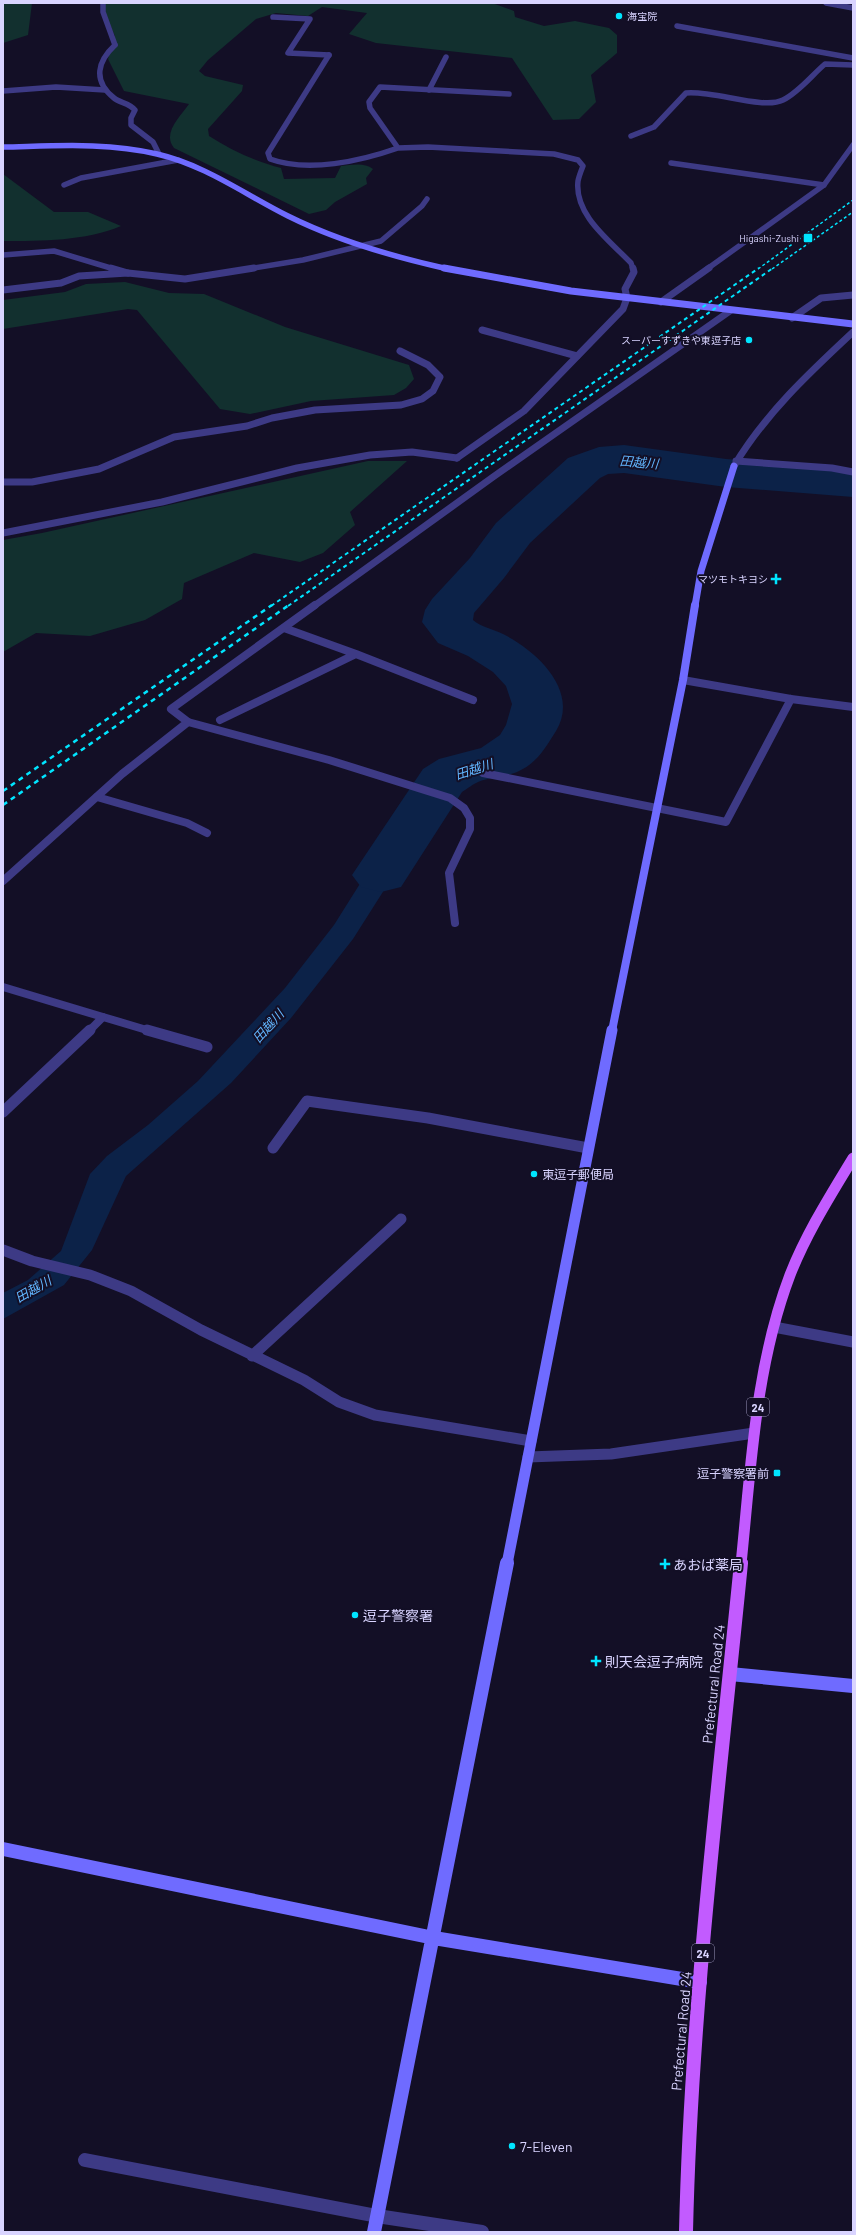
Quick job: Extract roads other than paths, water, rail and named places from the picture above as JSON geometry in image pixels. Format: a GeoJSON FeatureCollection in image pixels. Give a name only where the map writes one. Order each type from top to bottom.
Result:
{"type":"FeatureCollection","features":[{"type":"Feature","properties":{"kind":"main road","name":"Prefectural Road 24"},"geometry":{"type":"LineString","coordinates":[[686,2232],[688,2148],[700,1982],[754,1433],[764,1371],[774,1327],[790,1276],[823,1208],[853,1158]]}},
{"type":"Feature","properties":{"kind":"street"},"geometry":{"type":"LineString","coordinates":[[104,3],[103,12],[115,45],[102,59],[99,68],[105,90]]}},
{"type":"Feature","properties":{"kind":"street"},"geometry":{"type":"LineString","coordinates":[[826,3],[853,8]]}},
{"type":"Feature","properties":{"kind":"street"},"geometry":{"type":"LineString","coordinates":[[3,533],[162,502],[297,468],[370,455],[412,452],[457,458],[524,411],[623,309],[627,298],[625,289],[634,272],[631,263],[585,214],[579,194],[578,181],[583,166],[578,160],[554,154],[428,147],[398,148],[355,162],[336,164],[292,164],[270,159],[268,153],[329,55],[288,52],[310,19],[273,17]]}},
{"type":"Feature","properties":{"kind":"street"},"geometry":{"type":"LineString","coordinates":[[677,26],[853,58]]}},
{"type":"Feature","properties":{"kind":"street"},"geometry":{"type":"LineString","coordinates":[[429,90],[446,57]]}},
{"type":"Feature","properties":{"kind":"street"},"geometry":{"type":"LineString","coordinates":[[631,136],[654,127],[686,93],[699,91],[764,101],[782,100],[825,64],[853,65]]}},
{"type":"Feature","properties":{"kind":"street"},"geometry":{"type":"LineString","coordinates":[[3,91],[56,87],[105,90],[115,98],[132,106],[135,110],[131,118],[131,125],[153,142],[159,154]]}},
{"type":"Feature","properties":{"kind":"street"},"geometry":{"type":"LineString","coordinates":[[398,148],[370,108],[369,102],[380,87],[509,94]]}},
{"type":"Feature","properties":{"kind":"street"},"geometry":{"type":"LineString","coordinates":[[3,146],[99,147],[159,154],[202,169],[289,216],[322,231],[434,266],[491,278],[627,298],[853,324]]}},
{"type":"Feature","properties":{"kind":"street"},"geometry":{"type":"LineString","coordinates":[[661,302],[824,185],[853,146]]}},
{"type":"Feature","properties":{"kind":"street"},"geometry":{"type":"LineString","coordinates":[[64,185],[81,178],[178,160]]}},
{"type":"Feature","properties":{"kind":"street"},"geometry":{"type":"LineString","coordinates":[[671,164],[824,185]]}},
{"type":"Feature","properties":{"kind":"street"},"geometry":{"type":"LineString","coordinates":[[3,290],[61,283],[79,276],[128,273],[185,279],[303,260],[381,241],[422,206],[426,198]]}},
{"type":"Feature","properties":{"kind":"street"},"geometry":{"type":"LineString","coordinates":[[3,255],[54,251],[128,273]]}},
{"type":"Feature","properties":{"kind":"street"},"geometry":{"type":"LineString","coordinates":[[792,318],[821,298],[853,295]]}},
{"type":"Feature","properties":{"kind":"street"},"geometry":{"type":"LineString","coordinates":[[455,923],[449,873],[470,829],[470,818],[464,808],[446,797],[329,760],[188,722],[171,709],[493,477],[730,311]]}},
{"type":"Feature","properties":{"kind":"street"},"geometry":{"type":"LineString","coordinates":[[482,330],[577,356]]}},
{"type":"Feature","properties":{"kind":"street"},"geometry":{"type":"LineString","coordinates":[[374,2232],[434,1938],[588,1148],[683,680],[701,571],[728,480],[735,463],[748,443],[798,384],[853,332]]}},
{"type":"Feature","properties":{"kind":"street"},"geometry":{"type":"LineString","coordinates":[[3,482],[32,482],[99,469],[174,436],[247,426],[272,418],[315,410],[401,405],[422,399],[433,391],[440,377],[428,365],[400,351]]}},
{"type":"Feature","properties":{"kind":"street"},"geometry":{"type":"LineString","coordinates":[[735,463],[832,468],[853,472]]}},
{"type":"Feature","properties":{"kind":"street"},"geometry":{"type":"LineString","coordinates":[[284,628],[356,654],[473,700]]}},
{"type":"Feature","properties":{"kind":"street"},"geometry":{"type":"LineString","coordinates":[[220,720],[356,654]]}},
{"type":"Feature","properties":{"kind":"street"},"geometry":{"type":"LineString","coordinates":[[683,680],[791,699],[853,707]]}},
{"type":"Feature","properties":{"kind":"street"},"geometry":{"type":"LineString","coordinates":[[484,773],[726,822],[791,699]]}},
{"type":"Feature","properties":{"kind":"street"},"geometry":{"type":"LineString","coordinates":[[3,881],[122,774],[188,722]]}},
{"type":"Feature","properties":{"kind":"street"},"geometry":{"type":"LineString","coordinates":[[97,797],[187,822],[207,833]]}},
{"type":"Feature","properties":{"kind":"street"},"geometry":{"type":"LineString","coordinates":[[3,987],[207,1047]]}},
{"type":"Feature","properties":{"kind":"street"},"geometry":{"type":"LineString","coordinates":[[3,1112],[103,1017]]}},
{"type":"Feature","properties":{"kind":"street"},"geometry":{"type":"LineString","coordinates":[[273,1148],[307,1101],[428,1118],[588,1148]]}},
{"type":"Feature","properties":{"kind":"street"},"geometry":{"type":"LineString","coordinates":[[252,1356],[402,1219]]}},
{"type":"Feature","properties":{"kind":"street"},"geometry":{"type":"LineString","coordinates":[[3,1250],[32,1262],[90,1275],[150,1300],[252,1356],[304,1380],[339,1402],[375,1415],[531,1441]]}},
{"type":"Feature","properties":{"kind":"street"},"geometry":{"type":"LineString","coordinates":[[774,1327],[853,1342]]}},
{"type":"Feature","properties":{"kind":"street"},"geometry":{"type":"LineString","coordinates":[[528,1457],[611,1454],[754,1433]]}},
{"type":"Feature","properties":{"kind":"street"},"geometry":{"type":"LineString","coordinates":[[730,1674],[853,1686]]}},
{"type":"Feature","properties":{"kind":"street"},"geometry":{"type":"LineString","coordinates":[[3,1849],[434,1938],[700,1982]]}},
{"type":"Feature","properties":{"kind":"street"},"geometry":{"type":"LineString","coordinates":[[85,2160],[377,2216],[482,2232]]}},
{"type":"Feature","properties":{"kind":"water"},"geometry":{"type":"Polygon","coordinates":[[[417,793],[440,802],[353,939],[291,1018],[231,1083],[126,1176],[92,1250],[64,1285],[3,1319],[3,1293],[28,1280],[61,1251],[90,1174],[107,1156],[148,1125],[198,1081],[285,988],[334,925],[417,793]]]}},
{"type":"Feature","properties":{"kind":"waterway","name":"田越川"},"geometry":{"type":"LineString","coordinates":[[381,875],[442,781],[458,771],[500,760],[520,746],[533,725],[538,704],[531,682],[511,661],[486,645],[456,632],[447,622],[450,610],[487,568],[513,533],[584,468],[599,461],[624,459],[726,473],[821,479],[853,483]]}},
{"type":"Feature","properties":{"kind":"railway"},"geometry":{"type":"LineString","coordinates":[[758,269],[853,200]]}},
{"type":"Feature","properties":{"kind":"railway"},"geometry":{"type":"LineString","coordinates":[[772,269],[853,212]]}},
{"type":"Feature","properties":{"kind":"railway"},"geometry":{"type":"LineString","coordinates":[[271,606],[759,268]]}},
{"type":"Feature","properties":{"kind":"railway"},"geometry":{"type":"LineString","coordinates":[[288,606],[773,268]]}},
{"type":"Feature","properties":{"kind":"railway"},"geometry":{"type":"LineString","coordinates":[[3,791],[272,605]]}},
{"type":"Feature","properties":{"kind":"railway"},"geometry":{"type":"LineString","coordinates":[[3,805],[289,605]]}},
{"type":"Feature","properties":{"kind":"place","name":"海宝院"},"geometry":{"type":"Point","coordinates":[619,16]}},
{"type":"Feature","properties":{"kind":"place","name":"Higashi-Zushi"},"geometry":{"type":"Point","coordinates":[808,238]}},
{"type":"Feature","properties":{"kind":"place","name":"スーパーすずきや東逗子店"},"geometry":{"type":"Point","coordinates":[749,340]}},
{"type":"Feature","properties":{"kind":"place","name":"マツモトキヨシ"},"geometry":{"type":"Point","coordinates":[776,579]}},
{"type":"Feature","properties":{"kind":"place","name":"東逗子郵便局"},"geometry":{"type":"Point","coordinates":[534,1174]}},
{"type":"Feature","properties":{"kind":"place","name":"逗子警察署前"},"geometry":{"type":"Point","coordinates":[777,1473]}},
{"type":"Feature","properties":{"kind":"place","name":"あおば薬局"},"geometry":{"type":"Point","coordinates":[665,1564]}},
{"type":"Feature","properties":{"kind":"place","name":"逗子警察署"},"geometry":{"type":"Point","coordinates":[355,1615]}},
{"type":"Feature","properties":{"kind":"place","name":"則天会逗子病院"},"geometry":{"type":"Point","coordinates":[596,1661]}},
{"type":"Feature","properties":{"kind":"place","name":"7-Eleven"},"geometry":{"type":"Point","coordinates":[512,2146]}}]}
